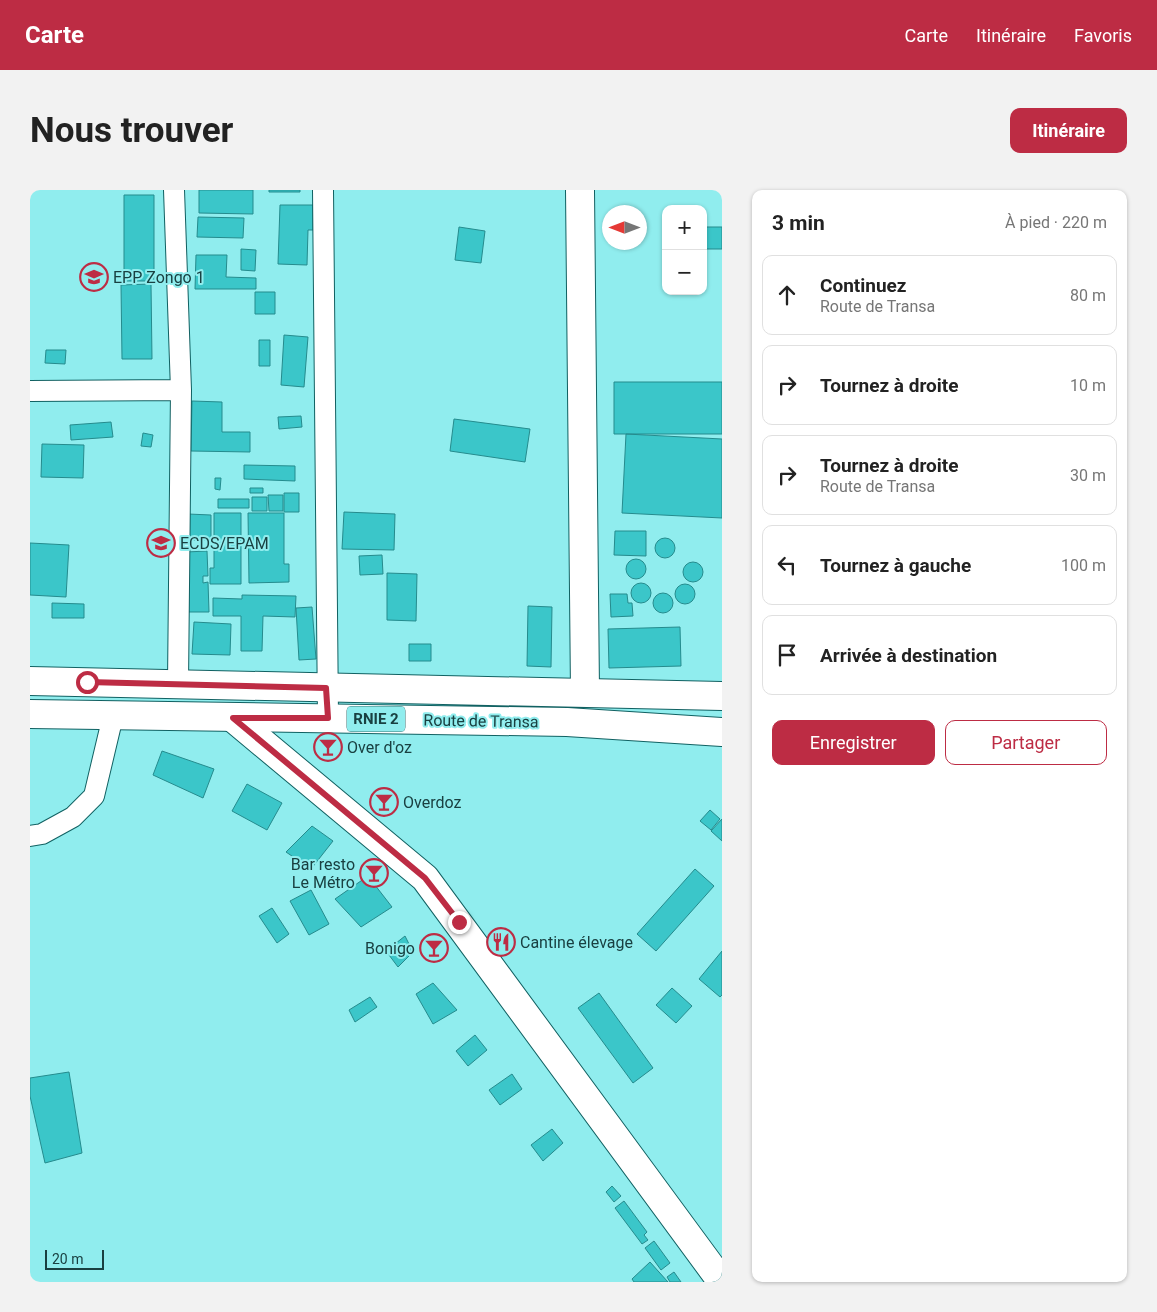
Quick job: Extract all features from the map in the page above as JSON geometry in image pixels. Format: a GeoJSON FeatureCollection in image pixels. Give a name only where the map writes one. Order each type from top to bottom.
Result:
{"type":"FeatureCollection","features":[{"type":"Feature","properties":{"kind":"main road"},"geometry":{"type":"LineString","coordinates":[[580,190],[585,692]]}},
{"type":"Feature","properties":{"kind":"main road","name":"Route de Transa"},"geometry":{"type":"LineString","coordinates":[[30,681],[722,696]]}},
{"type":"Feature","properties":{"kind":"main road","name":"Route de Transa"},"geometry":{"type":"LineString","coordinates":[[30,714],[567,722],[722,732]]}},
{"type":"Feature","properties":{"kind":"main road"},"geometry":{"type":"LineString","coordinates":[[233,718],[425,878],[722,1282]]}},
{"type":"Feature","properties":{"kind":"street"},"geometry":{"type":"LineString","coordinates":[[174,190],[181,390],[178,683]]}},
{"type":"Feature","properties":{"kind":"street"},"geometry":{"type":"LineString","coordinates":[[323,190],[326,688],[328,718]]}},
{"type":"Feature","properties":{"kind":"street"},"geometry":{"type":"LineString","coordinates":[[30,391],[181,390]]}},
{"type":"Feature","properties":{"kind":"street"},"geometry":{"type":"LineString","coordinates":[[30,836],[42,834],[73,817],[94,796],[113,716]]}},
{"type":"Feature","properties":{"kind":"building"},"geometry":{"type":"Polygon","coordinates":[[[199,190],[253,190],[253,214],[199,213],[199,190]]]}},
{"type":"Feature","properties":{"kind":"building"},"geometry":{"type":"Polygon","coordinates":[[[269,190],[300,190],[300,192],[269,192],[269,190]]]}},
{"type":"Feature","properties":{"kind":"building"},"geometry":{"type":"Polygon","coordinates":[[[124,195],[154,195],[154,281],[124,281],[124,195]]]}},
{"type":"Feature","properties":{"kind":"building"},"geometry":{"type":"Polygon","coordinates":[[[280,205],[313,205],[313,230],[308,230],[307,265],[278,264],[280,205]]]}},
{"type":"Feature","properties":{"kind":"building"},"geometry":{"type":"Polygon","coordinates":[[[198,217],[244,218],[243,238],[197,237],[198,217]]]}},
{"type":"Feature","properties":{"kind":"building"},"geometry":{"type":"Polygon","coordinates":[[[459,227],[485,231],[481,263],[455,260],[459,227]]]}},
{"type":"Feature","properties":{"kind":"building"},"geometry":{"type":"Polygon","coordinates":[[[707,227],[722,227],[722,249],[707,249],[707,227]]]}},
{"type":"Feature","properties":{"kind":"building"},"geometry":{"type":"Polygon","coordinates":[[[241,249],[256,250],[255,271],[241,270],[241,249]]]}},
{"type":"Feature","properties":{"kind":"building"},"geometry":{"type":"Polygon","coordinates":[[[196,255],[227,255],[226,277],[256,278],[256,289],[195,289],[196,255]]]}},
{"type":"Feature","properties":{"kind":"building"},"geometry":{"type":"Polygon","coordinates":[[[151,284],[152,359],[122,359],[121,285],[151,284]]]}},
{"type":"Feature","properties":{"kind":"building"},"geometry":{"type":"Polygon","coordinates":[[[255,292],[275,292],[275,314],[255,314],[255,292]]]}},
{"type":"Feature","properties":{"kind":"building"},"geometry":{"type":"Polygon","coordinates":[[[284,335],[308,337],[304,387],[281,385],[284,335]]]}},
{"type":"Feature","properties":{"kind":"building"},"geometry":{"type":"Polygon","coordinates":[[[259,340],[270,340],[270,366],[259,366],[259,340]]]}},
{"type":"Feature","properties":{"kind":"building"},"geometry":{"type":"Polygon","coordinates":[[[46,350],[66,350],[65,364],[45,363],[46,350]]]}},
{"type":"Feature","properties":{"kind":"building"},"geometry":{"type":"Polygon","coordinates":[[[614,382],[722,382],[722,434],[614,434],[614,382]]]}},
{"type":"Feature","properties":{"kind":"building"},"geometry":{"type":"Polygon","coordinates":[[[192,401],[222,402],[222,432],[250,432],[250,452],[191,451],[192,401]]]}},
{"type":"Feature","properties":{"kind":"building"},"geometry":{"type":"Polygon","coordinates":[[[301,416],[302,427],[279,429],[278,417],[301,416]]]}},
{"type":"Feature","properties":{"kind":"building"},"geometry":{"type":"Polygon","coordinates":[[[454,419],[530,429],[525,462],[450,451],[454,419]]]}},
{"type":"Feature","properties":{"kind":"building"},"geometry":{"type":"Polygon","coordinates":[[[111,422],[113,437],[71,440],[70,425],[111,422]]]}},
{"type":"Feature","properties":{"kind":"building"},"geometry":{"type":"Polygon","coordinates":[[[143,433],[153,435],[151,447],[141,446],[143,433]]]}},
{"type":"Feature","properties":{"kind":"building"},"geometry":{"type":"Polygon","coordinates":[[[626,434],[722,439],[722,518],[622,513],[626,434]]]}},
{"type":"Feature","properties":{"kind":"building"},"geometry":{"type":"Polygon","coordinates":[[[42,444],[84,445],[83,478],[41,477],[42,444]]]}},
{"type":"Feature","properties":{"kind":"building"},"geometry":{"type":"Polygon","coordinates":[[[244,465],[295,466],[295,481],[244,479],[244,465]]]}},
{"type":"Feature","properties":{"kind":"building"},"geometry":{"type":"Polygon","coordinates":[[[215,478],[221,478],[220,490],[215,489],[215,478]]]}},
{"type":"Feature","properties":{"kind":"building"},"geometry":{"type":"Polygon","coordinates":[[[250,488],[263,488],[263,493],[250,493],[250,488]]]}},
{"type":"Feature","properties":{"kind":"building"},"geometry":{"type":"Polygon","coordinates":[[[284,493],[299,493],[299,512],[284,512],[284,493]]]}},
{"type":"Feature","properties":{"kind":"building"},"geometry":{"type":"Polygon","coordinates":[[[268,495],[283,495],[283,511],[269,511],[268,495]]]}},
{"type":"Feature","properties":{"kind":"building"},"geometry":{"type":"Polygon","coordinates":[[[252,497],[267,497],[267,511],[252,511],[252,497]]]}},
{"type":"Feature","properties":{"kind":"building"},"geometry":{"type":"Polygon","coordinates":[[[218,499],[249,499],[249,508],[218,508],[218,499]]]}},
{"type":"Feature","properties":{"kind":"building"},"geometry":{"type":"Polygon","coordinates":[[[344,512],[395,514],[394,550],[342,549],[344,512]]]}},
{"type":"Feature","properties":{"kind":"building"},"geometry":{"type":"Polygon","coordinates":[[[214,513],[241,513],[241,584],[210,584],[210,568],[214,568],[214,513]]]}},
{"type":"Feature","properties":{"kind":"building"},"geometry":{"type":"Polygon","coordinates":[[[248,513],[284,513],[284,564],[289,564],[289,582],[249,583],[248,513]]]}},
{"type":"Feature","properties":{"kind":"building"},"geometry":{"type":"Polygon","coordinates":[[[188,514],[211,515],[211,540],[187,540],[188,514]]]}},
{"type":"Feature","properties":{"kind":"building"},"geometry":{"type":"Polygon","coordinates":[[[615,531],[646,531],[646,556],[614,555],[615,531]]]}},
{"type":"Feature","properties":{"kind":"building"},"geometry":{"type":"Polygon","coordinates":[[[661,538],[669,538],[675,544],[675,552],[669,558],[661,558],[655,552],[655,544],[661,538]]]}},
{"type":"Feature","properties":{"kind":"building"},"geometry":{"type":"Polygon","coordinates":[[[30,543],[69,545],[66,597],[30,595],[30,543]]]}},
{"type":"Feature","properties":{"kind":"building"},"geometry":{"type":"Polygon","coordinates":[[[207,551],[208,576],[203,576],[203,583],[208,582],[209,612],[188,612],[186,552],[207,551]]]}},
{"type":"Feature","properties":{"kind":"building"},"geometry":{"type":"Polygon","coordinates":[[[382,555],[383,574],[360,575],[359,556],[382,555]]]}},
{"type":"Feature","properties":{"kind":"building"},"geometry":{"type":"Polygon","coordinates":[[[632,559],[640,559],[646,565],[646,573],[640,579],[632,579],[626,573],[626,565],[632,559]]]}},
{"type":"Feature","properties":{"kind":"building"},"geometry":{"type":"Polygon","coordinates":[[[689,562],[697,562],[703,568],[703,576],[697,582],[689,582],[683,576],[683,568],[689,562]]]}},
{"type":"Feature","properties":{"kind":"building"},"geometry":{"type":"Polygon","coordinates":[[[387,573],[417,574],[416,621],[387,620],[387,573]]]}},
{"type":"Feature","properties":{"kind":"building"},"geometry":{"type":"Polygon","coordinates":[[[637,583],[645,583],[651,589],[651,597],[645,603],[637,603],[631,597],[631,589],[637,583]]]}},
{"type":"Feature","properties":{"kind":"building"},"geometry":{"type":"Polygon","coordinates":[[[685,584],[692,587],[695,594],[692,601],[685,604],[678,601],[675,594],[678,587],[685,584]]]}},
{"type":"Feature","properties":{"kind":"building"},"geometry":{"type":"Polygon","coordinates":[[[659,593],[667,593],[673,599],[673,607],[667,613],[659,613],[653,607],[653,599],[659,593]]]}},
{"type":"Feature","properties":{"kind":"building"},"geometry":{"type":"Polygon","coordinates":[[[610,594],[627,594],[628,603],[632,603],[633,616],[611,617],[610,594]]]}},
{"type":"Feature","properties":{"kind":"building"},"geometry":{"type":"Polygon","coordinates":[[[242,595],[296,596],[295,617],[263,616],[262,651],[241,651],[241,616],[213,616],[213,598],[242,599],[242,595]]]}},
{"type":"Feature","properties":{"kind":"building"},"geometry":{"type":"Polygon","coordinates":[[[52,603],[84,604],[84,618],[52,618],[52,603]]]}},
{"type":"Feature","properties":{"kind":"building"},"geometry":{"type":"Polygon","coordinates":[[[528,606],[552,607],[551,667],[527,666],[528,606]]]}},
{"type":"Feature","properties":{"kind":"building"},"geometry":{"type":"Polygon","coordinates":[[[312,607],[316,659],[299,660],[296,608],[312,607]]]}},
{"type":"Feature","properties":{"kind":"building"},"geometry":{"type":"Polygon","coordinates":[[[194,622],[231,624],[230,655],[192,654],[194,622]]]}},
{"type":"Feature","properties":{"kind":"building"},"geometry":{"type":"Polygon","coordinates":[[[680,627],[681,666],[609,668],[608,629],[680,627]]]}},
{"type":"Feature","properties":{"kind":"building"},"geometry":{"type":"Polygon","coordinates":[[[409,644],[431,644],[431,661],[409,661],[409,644]]]}},
{"type":"Feature","properties":{"kind":"building"},"geometry":{"type":"Polygon","coordinates":[[[162,751],[214,769],[203,798],[153,775],[162,751]]]}},
{"type":"Feature","properties":{"kind":"building"},"geometry":{"type":"Polygon","coordinates":[[[247,784],[282,803],[267,830],[232,811],[247,784]]]}},
{"type":"Feature","properties":{"kind":"building"},"geometry":{"type":"Polygon","coordinates":[[[710,810],[720,819],[711,830],[700,821],[710,810]]]}},
{"type":"Feature","properties":{"kind":"building"},"geometry":{"type":"Polygon","coordinates":[[[722,819],[722,841],[711,831],[722,819]]]}},
{"type":"Feature","properties":{"kind":"building"},"geometry":{"type":"Polygon","coordinates":[[[312,826],[333,841],[311,869],[286,852],[312,826]]]}},
{"type":"Feature","properties":{"kind":"building"},"geometry":{"type":"Polygon","coordinates":[[[695,869],[714,886],[656,951],[637,934],[695,869]]]}},
{"type":"Feature","properties":{"kind":"building"},"geometry":{"type":"Polygon","coordinates":[[[368,876],[392,907],[361,927],[335,899],[368,876]]]}},
{"type":"Feature","properties":{"kind":"building"},"geometry":{"type":"Polygon","coordinates":[[[311,890],[329,924],[309,935],[290,901],[311,890]]]}},
{"type":"Feature","properties":{"kind":"building"},"geometry":{"type":"Polygon","coordinates":[[[272,908],[289,934],[277,943],[259,916],[272,908]]]}},
{"type":"Feature","properties":{"kind":"building"},"geometry":{"type":"Polygon","coordinates":[[[405,936],[413,952],[398,967],[386,951],[405,936]]]}},
{"type":"Feature","properties":{"kind":"building"},"geometry":{"type":"Polygon","coordinates":[[[722,951],[722,995],[720,997],[699,979],[722,951]]]}},
{"type":"Feature","properties":{"kind":"building"},"geometry":{"type":"Polygon","coordinates":[[[433,983],[457,1010],[433,1024],[416,994],[433,983]]]}},
{"type":"Feature","properties":{"kind":"building"},"geometry":{"type":"Polygon","coordinates":[[[672,988],[692,1006],[676,1023],[656,1005],[672,988]]]}},
{"type":"Feature","properties":{"kind":"building"},"geometry":{"type":"Polygon","coordinates":[[[599,993],[653,1068],[633,1083],[578,1008],[599,993]]]}},
{"type":"Feature","properties":{"kind":"building"},"geometry":{"type":"Polygon","coordinates":[[[370,997],[377,1007],[355,1022],[349,1010],[370,997]]]}},
{"type":"Feature","properties":{"kind":"building"},"geometry":{"type":"Polygon","coordinates":[[[475,1035],[487,1050],[468,1066],[456,1051],[475,1035]]]}},
{"type":"Feature","properties":{"kind":"building"},"geometry":{"type":"Polygon","coordinates":[[[69,1072],[82,1153],[45,1163],[30,1096],[30,1078],[69,1072]]]}},
{"type":"Feature","properties":{"kind":"building"},"geometry":{"type":"Polygon","coordinates":[[[512,1074],[522,1089],[500,1105],[489,1090],[512,1074]]]}},
{"type":"Feature","properties":{"kind":"building"},"geometry":{"type":"Polygon","coordinates":[[[552,1129],[563,1143],[543,1161],[531,1145],[552,1129]]]}},
{"type":"Feature","properties":{"kind":"building"},"geometry":{"type":"Polygon","coordinates":[[[612,1186],[621,1196],[614,1202],[606,1192],[612,1186]]]}},
{"type":"Feature","properties":{"kind":"building"},"geometry":{"type":"Polygon","coordinates":[[[624,1201],[647,1232],[644,1235],[648,1240],[642,1244],[615,1208],[624,1201]]]}},
{"type":"Feature","properties":{"kind":"building"},"geometry":{"type":"Polygon","coordinates":[[[654,1241],[670,1263],[661,1270],[645,1248],[654,1241]]]}},
{"type":"Feature","properties":{"kind":"building"},"geometry":{"type":"Polygon","coordinates":[[[650,1262],[668,1282],[634,1282],[632,1279],[650,1262]]]}},
{"type":"Feature","properties":{"kind":"building"},"geometry":{"type":"Polygon","coordinates":[[[674,1272],[681,1282],[670,1282],[667,1277],[674,1272]]]}},
{"type":"Feature","properties":{"kind":"place","name":"EPP Zongo 1"},"geometry":{"type":"Point","coordinates":[94,277]}},
{"type":"Feature","properties":{"kind":"place","name":"ECDS/EPAM"},"geometry":{"type":"Point","coordinates":[161,543]}},
{"type":"Feature","properties":{"kind":"place","name":"Over d'oz"},"geometry":{"type":"Point","coordinates":[328,747]}},
{"type":"Feature","properties":{"kind":"place","name":"Overdoz"},"geometry":{"type":"Point","coordinates":[384,802]}},
{"type":"Feature","properties":{"kind":"place","name":"Bar resto Le Métro"},"geometry":{"type":"Point","coordinates":[374,873]}},
{"type":"Feature","properties":{"kind":"place","name":"Cantine élevage"},"geometry":{"type":"Point","coordinates":[501,942]}},
{"type":"Feature","properties":{"kind":"place","name":"Bonigo"},"geometry":{"type":"Point","coordinates":[434,948]}},
{"type":"Feature","properties":{"kind":"route"},"geometry":{"type":"LineString","coordinates":[[87,682],[326,688],[328,718],[233,718],[317,786],[425,878],[459,922]]}}]}
